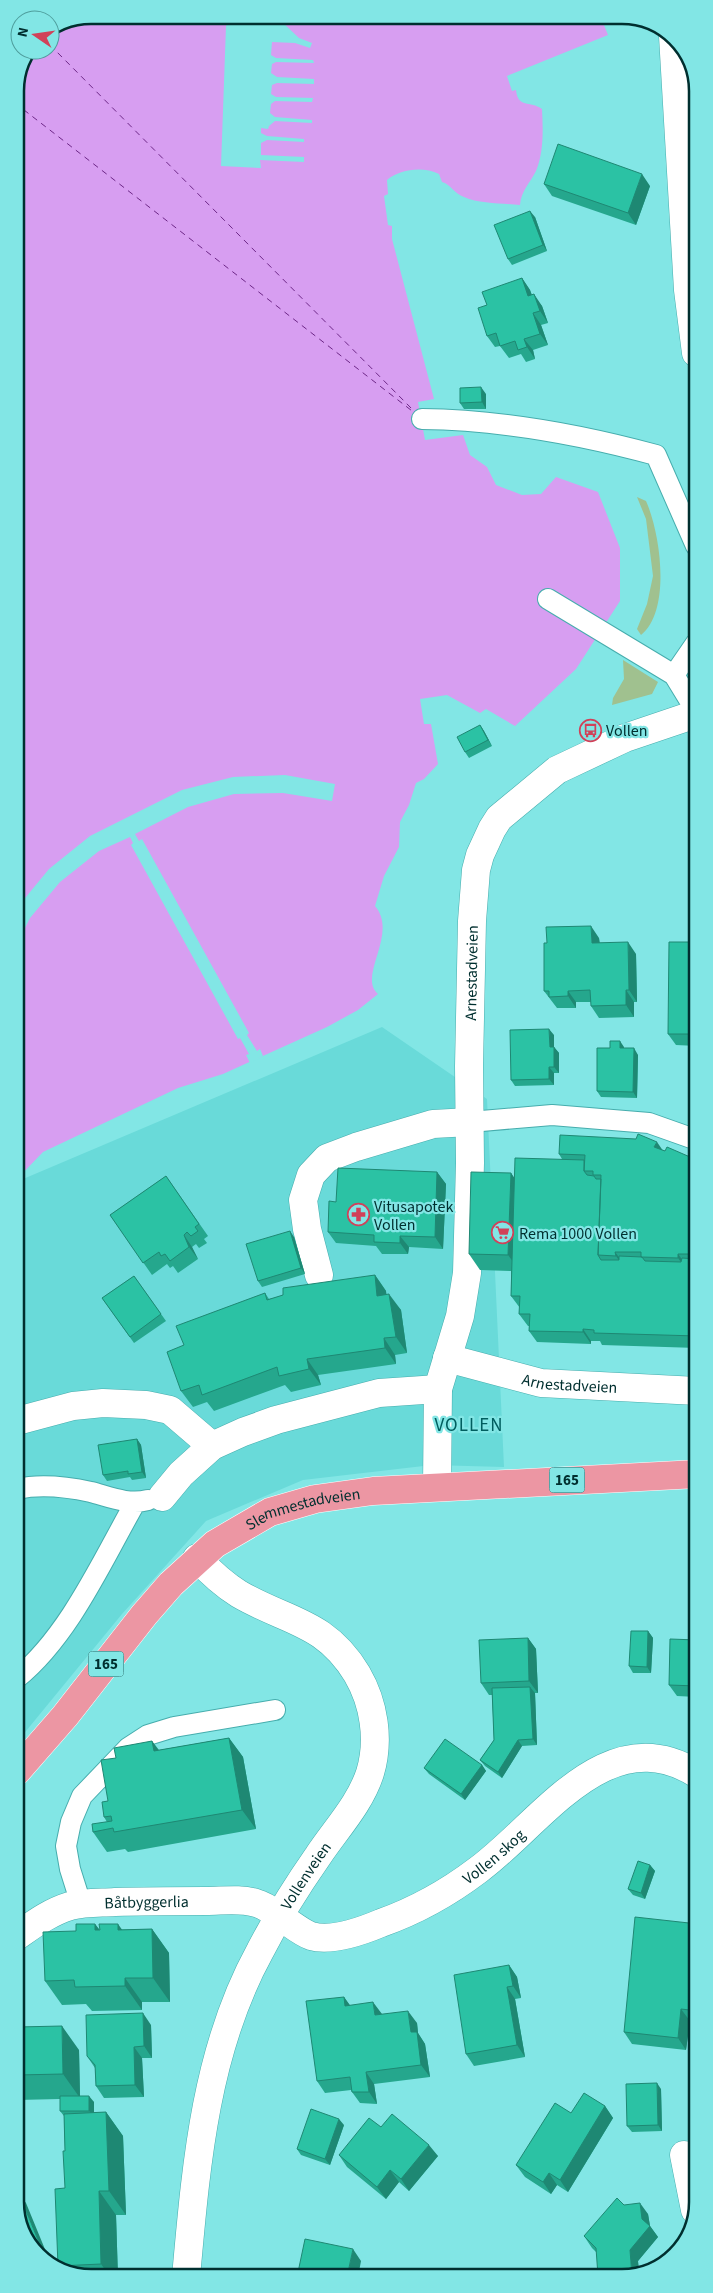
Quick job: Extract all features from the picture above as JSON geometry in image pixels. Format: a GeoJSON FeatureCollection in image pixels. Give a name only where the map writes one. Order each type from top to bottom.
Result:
{"type":"FeatureCollection","features":[{"type":"Feature","properties":{"kind":"main road","name":"Slemmestadveien"},"geometry":{"type":"LineString","coordinates":[[24,1764],[66,1716],[144,1615],[198,1558],[226,1536],[270,1512],[334,1496],[437,1487],[689,1474]]}},
{"type":"Feature","properties":{"kind":"street"},"geometry":{"type":"LineString","coordinates":[[675,50],[689,298]]}},
{"type":"Feature","properties":{"kind":"street","name":"Arnestadveien"},"geometry":{"type":"LineString","coordinates":[[437,1487],[438,1390],[460,1316],[467,1273],[470,1122],[469,1066],[473,904],[476,870],[492,829],[506,810],[557,770],[625,738],[689,715]]}},
{"type":"Feature","properties":{"kind":"street"},"geometry":{"type":"LineString","coordinates":[[319,1275],[307,1229],[303,1200],[311,1175],[327,1158],[356,1147],[433,1124],[470,1122]]}},
{"type":"Feature","properties":{"kind":"street","name":"Arnestadveien"},"geometry":{"type":"LineString","coordinates":[[447,1358],[542,1383],[689,1391]]}},
{"type":"Feature","properties":{"kind":"street"},"geometry":{"type":"LineString","coordinates":[[162,1497],[181,1474],[212,1446],[243,1432],[276,1420],[378,1393],[438,1390]]}},
{"type":"Feature","properties":{"kind":"street"},"geometry":{"type":"LineString","coordinates":[[24,1419],[73,1406],[102,1403],[146,1405],[170,1410],[212,1446]]}},
{"type":"Feature","properties":{"kind":"street","name":"Vollenveien"},"geometry":{"type":"LineString","coordinates":[[187,2269],[196,2172],[208,2097],[234,2009],[259,1952],[279,1917],[317,1856],[360,1796],[370,1773],[374,1721],[358,1675],[329,1639],[290,1617],[241,1594],[216,1578],[198,1558]]}},
{"type":"Feature","properties":{"kind":"street","name":"Vollen skog"},"geometry":{"type":"LineString","coordinates":[[279,1917],[304,1933],[322,1938],[381,1924],[426,1902],[477,1871],[509,1845],[561,1796],[596,1771],[631,1758],[647,1758],[673,1762],[689,1770]]}},
{"type":"Feature","properties":{"kind":"street","name":"Båtbyggerlia"},"geometry":{"type":"LineString","coordinates":[[24,1931],[48,1915],[81,1904],[246,1901],[265,1907],[279,1917]]}},
{"type":"Feature","properties":{"kind":"street"},"geometry":{"type":"LineString","coordinates":[[684,2155],[689,2178]]}},
{"type":"Feature","properties":{"kind":"lane"},"geometry":{"type":"LineString","coordinates":[[422,419],[468,420],[525,426],[656,454],[689,530]]}},
{"type":"Feature","properties":{"kind":"lane"},"geometry":{"type":"LineString","coordinates":[[548,599],[674,676],[689,701]]}},
{"type":"Feature","properties":{"kind":"lane"},"geometry":{"type":"LineString","coordinates":[[674,676],[689,654]]}},
{"type":"Feature","properties":{"kind":"lane"},"geometry":{"type":"LineString","coordinates":[[470,1122],[562,1116],[649,1123],[689,1137]]}},
{"type":"Feature","properties":{"kind":"lane"},"geometry":{"type":"LineString","coordinates":[[24,1487],[57,1488],[89,1492],[135,1503],[162,1497]]}},
{"type":"Feature","properties":{"kind":"lane"},"geometry":{"type":"LineString","coordinates":[[24,1672],[32,1666],[53,1641],[80,1600],[135,1503]]}},
{"type":"Feature","properties":{"kind":"lane"},"geometry":{"type":"LineString","coordinates":[[81,1904],[70,1869],[66,1846],[71,1822],[82,1796],[128,1748],[148,1734],[174,1727],[275,1710]]}},
{"type":"Feature","properties":{"kind":"shaded area"},"geometry":{"type":"Polygon","coordinates":[[[90,24],[604,24],[608,35],[507,76],[512,91],[516,90],[519,100],[542,109],[543,132],[539,164],[522,195],[520,205],[484,202],[461,196],[442,182],[439,174],[419,169],[405,171],[392,176],[387,180],[388,194],[384,196],[388,225],[392,226],[392,239],[434,399],[418,402],[425,440],[463,435],[470,455],[487,467],[496,485],[522,495],[541,494],[556,477],[598,492],[620,548],[620,601],[576,669],[515,726],[486,709],[480,713],[447,695],[420,699],[424,724],[431,724],[438,764],[424,779],[416,783],[409,805],[400,822],[399,847],[384,876],[375,906],[381,917],[383,929],[372,977],[373,986],[378,994],[358,1010],[327,1027],[223,1074],[178,1088],[43,1152],[24,1172],[24,90],[25,77],[32,60],[60,60],[60,32],[77,25],[90,24]]]}},
{"type":"Feature","properties":{"kind":"shaded area"},"geometry":{"type":"Polygon","coordinates":[[[382,1027],[487,1099],[504,1467],[432,1465],[303,1480],[206,1521],[122,1614],[24,1733],[24,1179],[382,1027]]]}},
{"type":"Feature","properties":{"kind":"green space"},"geometry":{"type":"Polygon","coordinates":[[[637,497],[646,501],[651,515],[659,550],[660,570],[660,590],[657,608],[651,623],[641,635],[637,629],[647,604],[653,576],[646,519],[637,497]]]}},
{"type":"Feature","properties":{"kind":"green space"},"geometry":{"type":"Polygon","coordinates":[[[623,660],[658,682],[652,694],[612,705],[613,698],[624,679],[623,660]]]}},
{"type":"Feature","properties":{"kind":"pier"},"geometry":{"type":"Polygon","coordinates":[[[228,24],[284,24],[299,38],[312,43],[310,48],[295,43],[272,42],[271,55],[276,58],[313,60],[314,63],[276,62],[272,64],[271,73],[277,77],[314,79],[314,84],[277,83],[272,85],[271,94],[276,97],[313,98],[312,102],[275,101],[271,104],[270,113],[275,117],[312,120],[312,123],[275,121],[268,129],[261,128],[261,133],[267,136],[304,139],[304,142],[267,140],[261,143],[261,155],[304,157],[304,162],[260,160],[261,168],[221,166],[226,26],[228,24]]]}},
{"type":"Feature","properties":{"kind":"pier"},"geometry":{"type":"Polygon","coordinates":[[[285,775],[335,784],[332,801],[283,793],[234,794],[188,807],[135,834],[139,841],[142,839],[249,1033],[247,1035],[257,1051],[260,1049],[263,1056],[250,1063],[246,1055],[249,1054],[240,1038],[238,1039],[131,845],[133,843],[130,837],[99,851],[60,882],[30,918],[24,930],[24,899],[49,869],[90,836],[182,790],[233,777],[285,775]]]}},
{"type":"Feature","properties":{"kind":"building"},"geometry":{"type":"Polygon","coordinates":[[[558,144],[642,174],[628,213],[544,184],[558,144]]]}},
{"type":"Feature","properties":{"kind":"building"},"geometry":{"type":"Polygon","coordinates":[[[530,211],[543,245],[508,259],[494,225],[530,211]]]}},
{"type":"Feature","properties":{"kind":"building"},"geometry":{"type":"Polygon","coordinates":[[[522,278],[528,296],[534,294],[540,311],[533,313],[540,334],[524,339],[527,347],[518,350],[515,341],[500,346],[496,333],[487,336],[478,308],[487,305],[482,292],[522,278]]]}},
{"type":"Feature","properties":{"kind":"building"},"geometry":{"type":"Polygon","coordinates":[[[481,387],[482,402],[460,403],[460,388],[481,387]]]}},
{"type":"Feature","properties":{"kind":"building"},"geometry":{"type":"Polygon","coordinates":[[[480,725],[488,740],[465,752],[457,737],[480,725]]]}},
{"type":"Feature","properties":{"kind":"building"},"geometry":{"type":"Polygon","coordinates":[[[591,926],[592,943],[628,942],[629,990],[626,990],[626,1005],[591,1006],[590,990],[568,991],[568,996],[549,997],[549,991],[544,991],[546,927],[591,926]]]}},
{"type":"Feature","properties":{"kind":"building"},"geometry":{"type":"Polygon","coordinates":[[[669,942],[689,942],[689,1034],[668,1034],[669,942]]]}},
{"type":"Feature","properties":{"kind":"building"},"geometry":{"type":"Polygon","coordinates":[[[549,1029],[550,1047],[554,1047],[554,1067],[549,1067],[549,1079],[511,1080],[510,1030],[549,1029]]]}},
{"type":"Feature","properties":{"kind":"building"},"geometry":{"type":"Polygon","coordinates":[[[610,1041],[620,1041],[620,1048],[634,1048],[633,1092],[597,1091],[597,1048],[610,1048],[610,1041]]]}},
{"type":"Feature","properties":{"kind":"building"},"geometry":{"type":"Polygon","coordinates":[[[638,1134],[657,1142],[654,1147],[665,1151],[667,1147],[689,1157],[689,1254],[678,1254],[678,1258],[641,1257],[641,1252],[615,1252],[616,1256],[598,1255],[601,1175],[593,1175],[593,1171],[584,1171],[585,1155],[559,1154],[560,1135],[636,1139],[638,1134]]]}},
{"type":"Feature","properties":{"kind":"building"},"geometry":{"type":"Polygon","coordinates":[[[515,1158],[584,1160],[584,1171],[587,1175],[601,1179],[598,1255],[601,1260],[619,1260],[619,1256],[642,1257],[645,1261],[681,1262],[682,1258],[689,1258],[689,1336],[594,1333],[594,1330],[583,1329],[583,1332],[529,1331],[530,1314],[519,1314],[520,1296],[511,1296],[515,1158]]]}},
{"type":"Feature","properties":{"kind":"building"},"geometry":{"type":"Polygon","coordinates":[[[338,1168],[437,1172],[435,1237],[400,1236],[400,1243],[374,1242],[374,1235],[328,1232],[329,1201],[336,1202],[338,1168]]]}},
{"type":"Feature","properties":{"kind":"building"},"geometry":{"type":"Polygon","coordinates":[[[471,1172],[511,1173],[508,1255],[469,1254],[471,1172]]]}},
{"type":"Feature","properties":{"kind":"building"},"geometry":{"type":"Polygon","coordinates":[[[166,1176],[199,1224],[195,1227],[198,1231],[191,1236],[187,1232],[184,1235],[189,1247],[170,1261],[165,1254],[161,1256],[159,1252],[143,1263],[110,1215],[166,1176]]]}},
{"type":"Feature","properties":{"kind":"building"},"geometry":{"type":"Polygon","coordinates":[[[290,1231],[301,1268],[258,1281],[246,1244],[290,1231]]]}},
{"type":"Feature","properties":{"kind":"building"},"geometry":{"type":"Polygon","coordinates":[[[375,1275],[377,1296],[389,1294],[396,1337],[384,1338],[385,1348],[307,1359],[309,1369],[279,1376],[277,1367],[202,1395],[199,1385],[181,1391],[167,1352],[184,1345],[176,1326],[265,1293],[267,1300],[283,1295],[283,1288],[375,1275]]]}},
{"type":"Feature","properties":{"kind":"building"},"geometry":{"type":"Polygon","coordinates":[[[134,1276],[161,1314],[130,1337],[102,1298],[134,1276]]]}},
{"type":"Feature","properties":{"kind":"building"},"geometry":{"type":"Polygon","coordinates":[[[137,1439],[142,1472],[128,1474],[128,1471],[103,1475],[98,1445],[137,1439]]]}},
{"type":"Feature","properties":{"kind":"building"},"geometry":{"type":"Polygon","coordinates":[[[631,1631],[648,1631],[647,1667],[629,1666],[631,1631]]]}},
{"type":"Feature","properties":{"kind":"building"},"geometry":{"type":"Polygon","coordinates":[[[528,1638],[529,1681],[481,1683],[479,1640],[528,1638]]]}},
{"type":"Feature","properties":{"kind":"building"},"geometry":{"type":"Polygon","coordinates":[[[670,1639],[689,1640],[689,1686],[669,1685],[670,1639]]]}},
{"type":"Feature","properties":{"kind":"building"},"geometry":{"type":"Polygon","coordinates":[[[530,1687],[533,1739],[518,1740],[498,1772],[480,1760],[494,1740],[492,1688],[530,1687]]]}},
{"type":"Feature","properties":{"kind":"building"},"geometry":{"type":"Polygon","coordinates":[[[229,1738],[242,1810],[114,1832],[113,1828],[93,1832],[92,1824],[112,1821],[111,1816],[104,1817],[102,1802],[108,1801],[101,1760],[116,1758],[114,1748],[152,1741],[154,1751],[229,1738]]]}},
{"type":"Feature","properties":{"kind":"building"},"geometry":{"type":"Polygon","coordinates":[[[445,1739],[482,1765],[461,1794],[424,1768],[445,1739]]]}},
{"type":"Feature","properties":{"kind":"building"},"geometry":{"type":"Polygon","coordinates":[[[638,1861],[650,1865],[641,1893],[628,1889],[638,1861]]]}},
{"type":"Feature","properties":{"kind":"building"},"geometry":{"type":"Polygon","coordinates":[[[635,1917],[689,1923],[689,2010],[681,2009],[678,2038],[624,2032],[635,1917]]]}},
{"type":"Feature","properties":{"kind":"building"},"geometry":{"type":"Polygon","coordinates":[[[76,1924],[95,1924],[95,1930],[100,1930],[99,1924],[118,1924],[118,1930],[152,1929],[153,1978],[125,1978],[125,1986],[75,1987],[74,1980],[45,1981],[43,1932],[76,1931],[76,1924]]]}},
{"type":"Feature","properties":{"kind":"building"},"geometry":{"type":"Polygon","coordinates":[[[509,1965],[513,1986],[507,1987],[517,2045],[466,2054],[454,1975],[509,1965]]]}},
{"type":"Feature","properties":{"kind":"building"},"geometry":{"type":"Polygon","coordinates":[[[344,1997],[345,2006],[373,2002],[375,2015],[408,2011],[411,2032],[417,2032],[421,2065],[366,2072],[369,2092],[352,2092],[350,2077],[317,2081],[306,2001],[344,1997]]]}},
{"type":"Feature","properties":{"kind":"building"},"geometry":{"type":"Polygon","coordinates":[[[143,2013],[144,2046],[134,2047],[135,2085],[96,2086],[95,2065],[87,2056],[86,2015],[143,2013]]]}},
{"type":"Feature","properties":{"kind":"building"},"geometry":{"type":"Polygon","coordinates":[[[62,2026],[63,2074],[24,2075],[24,2027],[62,2026]]]}},
{"type":"Feature","properties":{"kind":"building"},"geometry":{"type":"Polygon","coordinates":[[[657,2083],[658,2125],[627,2126],[626,2084],[657,2083]]]}},
{"type":"Feature","properties":{"kind":"building"},"geometry":{"type":"Polygon","coordinates":[[[584,2093],[605,2106],[560,2180],[549,2173],[543,2182],[516,2165],[555,2103],[571,2113],[584,2093]]]}},
{"type":"Feature","properties":{"kind":"building"},"geometry":{"type":"Polygon","coordinates":[[[60,2096],[89,2096],[89,2111],[60,2111],[60,2096]]]}},
{"type":"Feature","properties":{"kind":"building"},"geometry":{"type":"Polygon","coordinates":[[[311,2109],[339,2119],[325,2159],[297,2149],[311,2109]]]}},
{"type":"Feature","properties":{"kind":"building"},"geometry":{"type":"Polygon","coordinates":[[[106,2112],[109,2191],[99,2191],[101,2264],[68,2266],[58,2260],[55,2189],[65,2188],[64,2114],[106,2112]]]}},
{"type":"Feature","properties":{"kind":"building"},"geometry":{"type":"Polygon","coordinates":[[[392,2114],[429,2145],[401,2179],[390,2170],[377,2187],[339,2155],[369,2118],[381,2127],[392,2114]]]}},
{"type":"Feature","properties":{"kind":"building"},"geometry":{"type":"Polygon","coordinates":[[[617,2198],[624,2205],[640,2203],[642,2219],[650,2226],[630,2250],[631,2269],[598,2269],[596,2248],[584,2236],[617,2198]]]}},
{"type":"Feature","properties":{"kind":"building"},"geometry":{"type":"Polygon","coordinates":[[[24,2206],[41,2248],[35,2240],[26,2220],[24,2206]]]}},
{"type":"Feature","properties":{"kind":"building"},"geometry":{"type":"Polygon","coordinates":[[[305,2239],[353,2249],[349,2269],[299,2269],[305,2239]]]}},
{"type":"Feature","properties":{"kind":"ferry route"},"geometry":{"type":"LineString","coordinates":[[60,55],[416,413]]}},
{"type":"Feature","properties":{"kind":"ferry route"},"geometry":{"type":"LineString","coordinates":[[24,110],[416,414]]}},
{"type":"Feature","properties":{"kind":"place","name":"Vollen"},"geometry":{"type":"Point","coordinates":[590,730]}},
{"type":"Feature","properties":{"kind":"place","name":"Vitusapotek Vollen"},"geometry":{"type":"Point","coordinates":[358,1215]}},
{"type":"Feature","properties":{"kind":"place","name":"Rema 1000 Vollen"},"geometry":{"type":"Point","coordinates":[503,1233]}},
{"type":"Feature","properties":{"kind":"district","name":"VOLLEN"},"geometry":{"type":"Point","coordinates":[469,1424]}}]}
